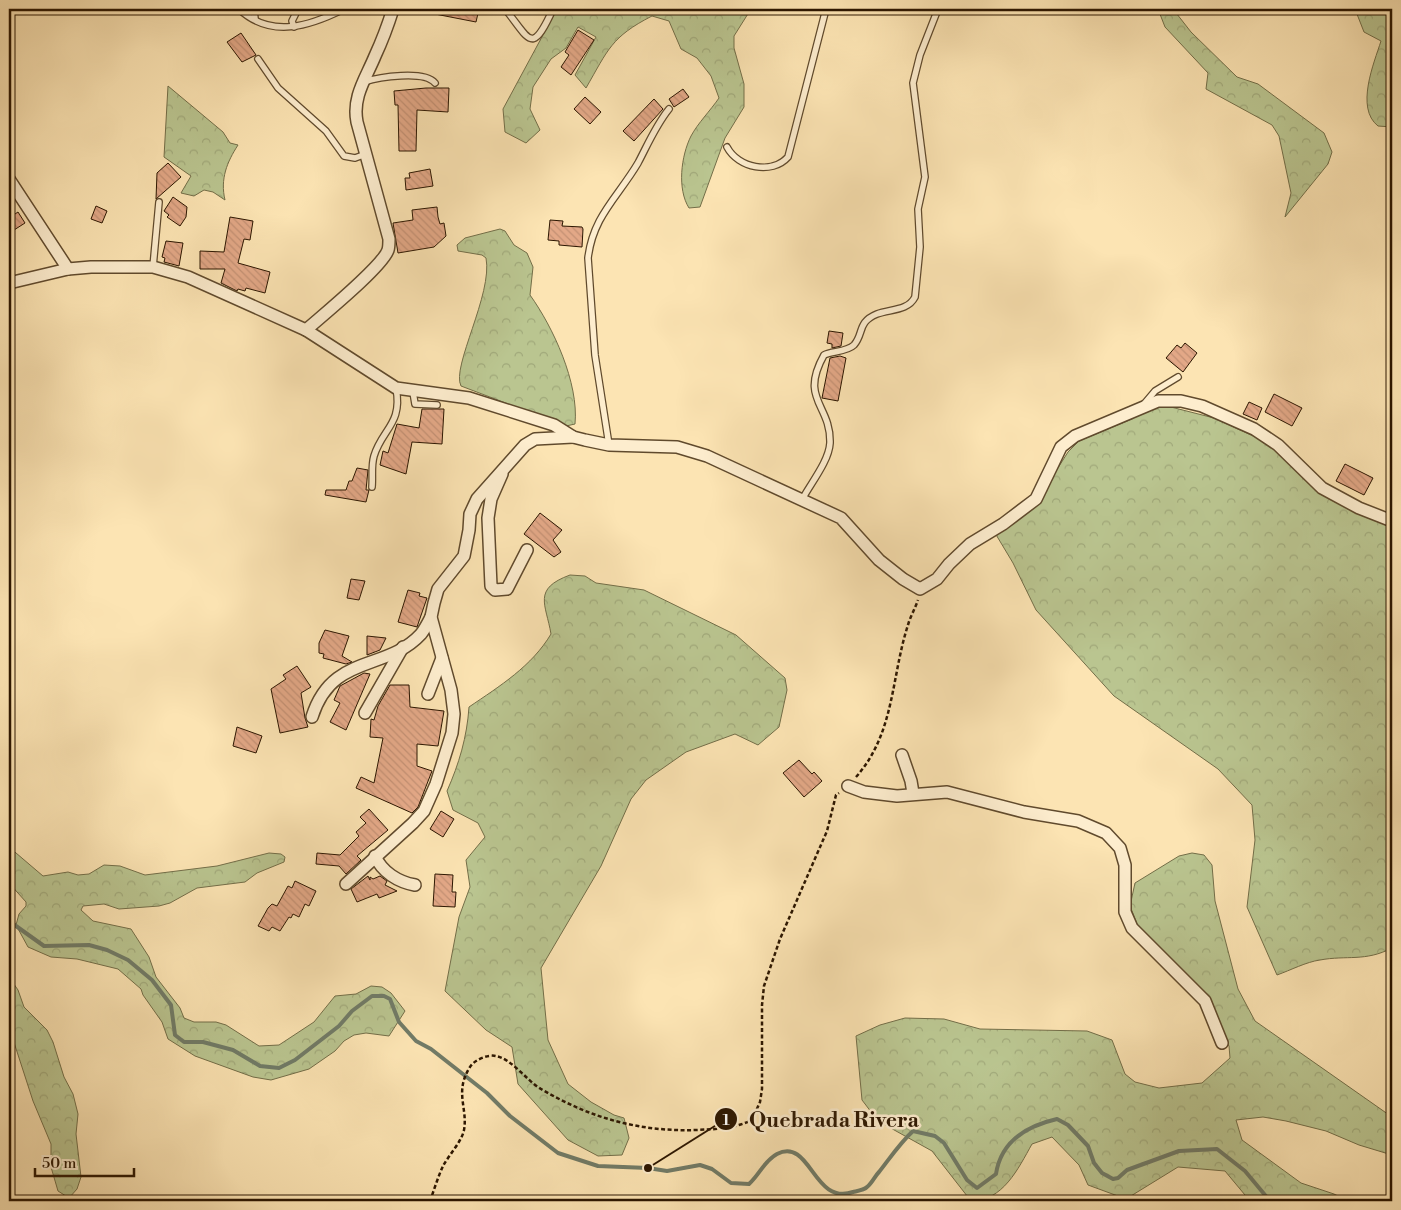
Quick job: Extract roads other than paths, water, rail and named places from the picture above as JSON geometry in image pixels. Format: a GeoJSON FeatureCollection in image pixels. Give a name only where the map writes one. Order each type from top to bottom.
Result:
{"type":"FeatureCollection","features":[{"type":"Feature","properties":{"kind":"street"},"geometry":{"type":"LineString","coordinates":[[306,330],[355,287],[384,258],[389,249],[389,239],[355,114],[357,95],[375,58],[393,9]]}},
{"type":"Feature","properties":{"kind":"street"},"geometry":{"type":"LineString","coordinates":[[9,179],[68,270]]}},
{"type":"Feature","properties":{"kind":"street"},"geometry":{"type":"LineString","coordinates":[[9,284],[68,270],[91,267],[153,267],[205,283],[306,330],[396,388],[413,392],[434,392],[469,398],[554,425],[573,437]]}},
{"type":"Feature","properties":{"kind":"street"},"geometry":{"type":"LineString","coordinates":[[312,717],[321,697],[333,680],[346,672],[403,647],[422,633],[431,617],[438,589],[464,556],[470,514],[477,499],[525,445],[534,439],[573,437],[609,445],[653,445],[686,449],[707,456],[767,485],[803,498],[841,518],[879,560],[903,580],[920,589],[938,579],[970,544],[1003,524],[1036,499],[1061,447],[1075,436],[1121,419],[1142,406],[1158,401],[1181,401],[1202,406],[1254,430],[1278,445],[1322,488],[1359,508],[1392,522]]}},
{"type":"Feature","properties":{"kind":"street"},"geometry":{"type":"LineString","coordinates":[[503,470],[492,499],[488,518],[492,586],[495,590],[507,589],[527,550]]}},
{"type":"Feature","properties":{"kind":"street"},"geometry":{"type":"LineString","coordinates":[[346,884],[424,811],[436,784],[452,733],[454,714],[443,656],[431,617]]}},
{"type":"Feature","properties":{"kind":"street"},"geometry":{"type":"LineString","coordinates":[[365,713],[403,647]]}},
{"type":"Feature","properties":{"kind":"street"},"geometry":{"type":"LineString","coordinates":[[428,694],[443,656]]}},
{"type":"Feature","properties":{"kind":"street"},"geometry":{"type":"LineString","coordinates":[[902,755],[912,780],[913,793]]}},
{"type":"Feature","properties":{"kind":"street"},"geometry":{"type":"LineString","coordinates":[[848,786],[864,792],[897,796],[913,793],[947,792],[1024,812],[1078,821],[1106,833],[1120,848],[1125,865],[1125,912],[1132,928],[1205,1001],[1222,1043]]}},
{"type":"Feature","properties":{"kind":"street"},"geometry":{"type":"LineString","coordinates":[[375,856],[378,863],[391,876],[415,885]]}},
{"type":"Feature","properties":{"kind":"lane"},"geometry":{"type":"LineString","coordinates":[[239,9],[255,19],[277,28],[294,27],[316,22],[344,9]]}},
{"type":"Feature","properties":{"kind":"lane"},"geometry":{"type":"LineString","coordinates":[[254,9],[255,19]]}},
{"type":"Feature","properties":{"kind":"lane"},"geometry":{"type":"LineString","coordinates":[[294,27],[292,21],[298,9]]}},
{"type":"Feature","properties":{"kind":"lane"},"geometry":{"type":"LineString","coordinates":[[505,9],[524,36],[530,38],[536,38],[542,33],[553,9]]}},
{"type":"Feature","properties":{"kind":"lane"},"geometry":{"type":"LineString","coordinates":[[727,147],[730,154],[740,160],[764,169],[776,167],[788,157],[826,9]]}},
{"type":"Feature","properties":{"kind":"lane"},"geometry":{"type":"LineString","coordinates":[[803,498],[830,444],[828,426],[813,393],[814,378],[824,355],[842,351],[854,345],[864,322],[876,314],[906,306],[912,303],[915,297],[920,255],[918,209],[925,177],[914,83],[920,55],[938,9]]}},
{"type":"Feature","properties":{"kind":"lane"},"geometry":{"type":"LineString","coordinates":[[258,60],[278,88],[326,131],[344,156],[355,158],[366,154]]}},
{"type":"Feature","properties":{"kind":"lane"},"geometry":{"type":"LineString","coordinates":[[362,83],[374,79],[423,76],[432,79],[435,83]]}},
{"type":"Feature","properties":{"kind":"lane"},"geometry":{"type":"LineString","coordinates":[[609,445],[595,355],[588,258],[590,243],[594,230],[607,205],[638,163],[660,120],[669,109]]}},
{"type":"Feature","properties":{"kind":"lane"},"geometry":{"type":"LineString","coordinates":[[153,267],[159,202]]}},
{"type":"Feature","properties":{"kind":"lane"},"geometry":{"type":"LineString","coordinates":[[1142,406],[1155,392],[1178,377]]}},
{"type":"Feature","properties":{"kind":"lane"},"geometry":{"type":"LineString","coordinates":[[372,487],[374,456],[391,427],[397,410],[396,388]]}},
{"type":"Feature","properties":{"kind":"lane"},"geometry":{"type":"LineString","coordinates":[[413,392],[415,404],[437,405]]}},
{"type":"Feature","properties":{"kind":"waterway"},"geometry":{"type":"LineString","coordinates":[[9,921],[44,946],[89,945],[107,950],[128,960],[152,980],[171,1005],[175,1035],[184,1042],[203,1042],[233,1050],[260,1066],[279,1068],[295,1060],[339,1026],[352,1011],[372,996],[384,996],[390,999],[399,1022],[416,1041],[431,1049],[487,1093],[510,1116],[558,1153],[598,1166],[648,1168],[667,1171],[700,1165],[712,1169],[731,1183],[749,1184],[773,1157],[788,1151],[798,1155],[829,1190],[840,1194],[858,1191],[867,1187],[913,1131],[935,1136],[944,1143],[967,1180],[977,1188],[996,1174],[1003,1152],[1017,1137],[1035,1126],[1057,1119],[1068,1125],[1088,1146],[1094,1163],[1102,1173],[1113,1179],[1118,1178],[1127,1170],[1179,1151],[1217,1149],[1245,1171],[1270,1201]]}},
{"type":"Feature","properties":{"kind":"place","name":"Quebrada Rivera"},"geometry":{"type":"Point","coordinates":[648,1168]}}]}
